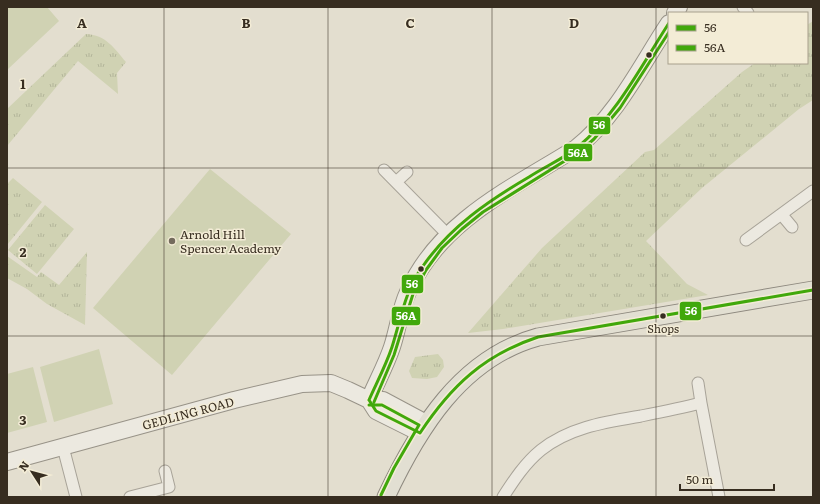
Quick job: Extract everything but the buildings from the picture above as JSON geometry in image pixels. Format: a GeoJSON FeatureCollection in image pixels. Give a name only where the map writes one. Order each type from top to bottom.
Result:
{"type":"FeatureCollection","features":[{"type":"Feature","properties":{"kind":"main road"},"geometry":{"type":"LineString","coordinates":[[386,497],[423,428],[447,397],[479,366],[500,352],[520,342],[538,337],[813,290]]}},
{"type":"Feature","properties":{"kind":"street"},"geometry":{"type":"LineString","coordinates":[[369,400],[392,346],[408,291],[421,268],[447,234],[479,208],[576,148],[590,137],[609,114],[668,25]]}},
{"type":"Feature","properties":{"kind":"street"},"geometry":{"type":"LineString","coordinates":[[384,170],[447,234]]}},
{"type":"Feature","properties":{"kind":"street"},"geometry":{"type":"LineString","coordinates":[[396,182],[407,172]]}},
{"type":"Feature","properties":{"kind":"street"},"geometry":{"type":"LineString","coordinates":[[746,240],[813,191]]}},
{"type":"Feature","properties":{"kind":"street"},"geometry":{"type":"LineString","coordinates":[[782,215],[792,227]]}},
{"type":"Feature","properties":{"kind":"street","name":"GEDLING ROAD"},"geometry":{"type":"LineString","coordinates":[[7,462],[234,400],[302,384],[331,383],[369,400],[376,411],[423,428]]}},
{"type":"Feature","properties":{"kind":"street"},"geometry":{"type":"LineString","coordinates":[[698,383],[719,497]]}},
{"type":"Feature","properties":{"kind":"street"},"geometry":{"type":"LineString","coordinates":[[503,497],[526,464],[534,456],[573,431],[595,424],[701,404]]}},
{"type":"Feature","properties":{"kind":"street"},"geometry":{"type":"LineString","coordinates":[[63,447],[76,497]]}},
{"type":"Feature","properties":{"kind":"street"},"geometry":{"type":"LineString","coordinates":[[130,497],[169,487],[165,471]]}},
{"type":"Feature","properties":{"kind":"green space"},"geometry":{"type":"Polygon","coordinates":[[[7,7],[47,7],[59,21],[7,70],[7,7]]]}},
{"type":"Feature","properties":{"kind":"green space"},"geometry":{"type":"Polygon","coordinates":[[[813,21],[813,100],[799,109],[702,188],[646,241],[687,284],[708,295],[503,329],[468,333],[542,248],[645,152],[654,150],[742,72],[754,64],[808,64],[808,24],[813,21]]]}},
{"type":"Feature","properties":{"kind":"green space"},"geometry":{"type":"Polygon","coordinates":[[[86,34],[99,37],[109,43],[126,62],[117,73],[118,94],[78,61],[7,146],[7,109],[86,34]]]}},
{"type":"Feature","properties":{"kind":"green space"},"geometry":{"type":"Polygon","coordinates":[[[210,169],[291,234],[172,375],[93,308],[210,169]]]}},
{"type":"Feature","properties":{"kind":"green space"},"geometry":{"type":"Polygon","coordinates":[[[13,178],[42,202],[7,245],[7,184],[13,178]]]}},
{"type":"Feature","properties":{"kind":"green space"},"geometry":{"type":"Polygon","coordinates":[[[45,205],[74,229],[37,274],[8,250],[45,205]]]}},
{"type":"Feature","properties":{"kind":"green space"},"geometry":{"type":"Polygon","coordinates":[[[87,252],[85,325],[47,304],[27,289],[7,278],[7,256],[37,277],[41,272],[59,285],[87,252]]]}},
{"type":"Feature","properties":{"kind":"green space"},"geometry":{"type":"Polygon","coordinates":[[[99,349],[113,404],[54,422],[40,367],[99,349]]]}},
{"type":"Feature","properties":{"kind":"green space"},"geometry":{"type":"Polygon","coordinates":[[[438,354],[443,360],[444,367],[437,377],[427,379],[412,378],[409,371],[415,357],[438,354]]]}},
{"type":"Feature","properties":{"kind":"green space"},"geometry":{"type":"Polygon","coordinates":[[[33,367],[47,422],[7,433],[7,374],[33,367]]]}},
{"type":"Feature","properties":{"kind":"transit line","name":"56"},"geometry":{"type":"LineString","coordinates":[[369,400],[390,354],[404,305],[412,285],[417,275],[434,252],[458,227],[485,205],[560,159],[578,147],[592,134],[617,104],[668,25]]}},
{"type":"Feature","properties":{"kind":"transit line","name":"56A"},"geometry":{"type":"LineString","coordinates":[[374,402],[394,355],[413,294],[426,270],[442,248],[483,212],[579,152],[594,139],[620,108],[668,34]]}},
{"type":"Feature","properties":{"kind":"transit line","name":"56"},"geometry":{"type":"LineString","coordinates":[[369,400],[376,411],[420,433],[444,401],[470,374],[501,353],[538,337],[813,290]]}},
{"type":"Feature","properties":{"kind":"transit line","name":"56A"},"geometry":{"type":"LineString","coordinates":[[369,405],[382,405],[419,425],[394,468],[381,495]]}},
{"type":"Feature","properties":{"kind":"place","name":"Arnold Hill Spencer Academy"},"geometry":{"type":"Point","coordinates":[172,241]}},
{"type":"Feature","properties":{"kind":"place","name":"Shops"},"geometry":{"type":"Point","coordinates":[663,316]}}]}
